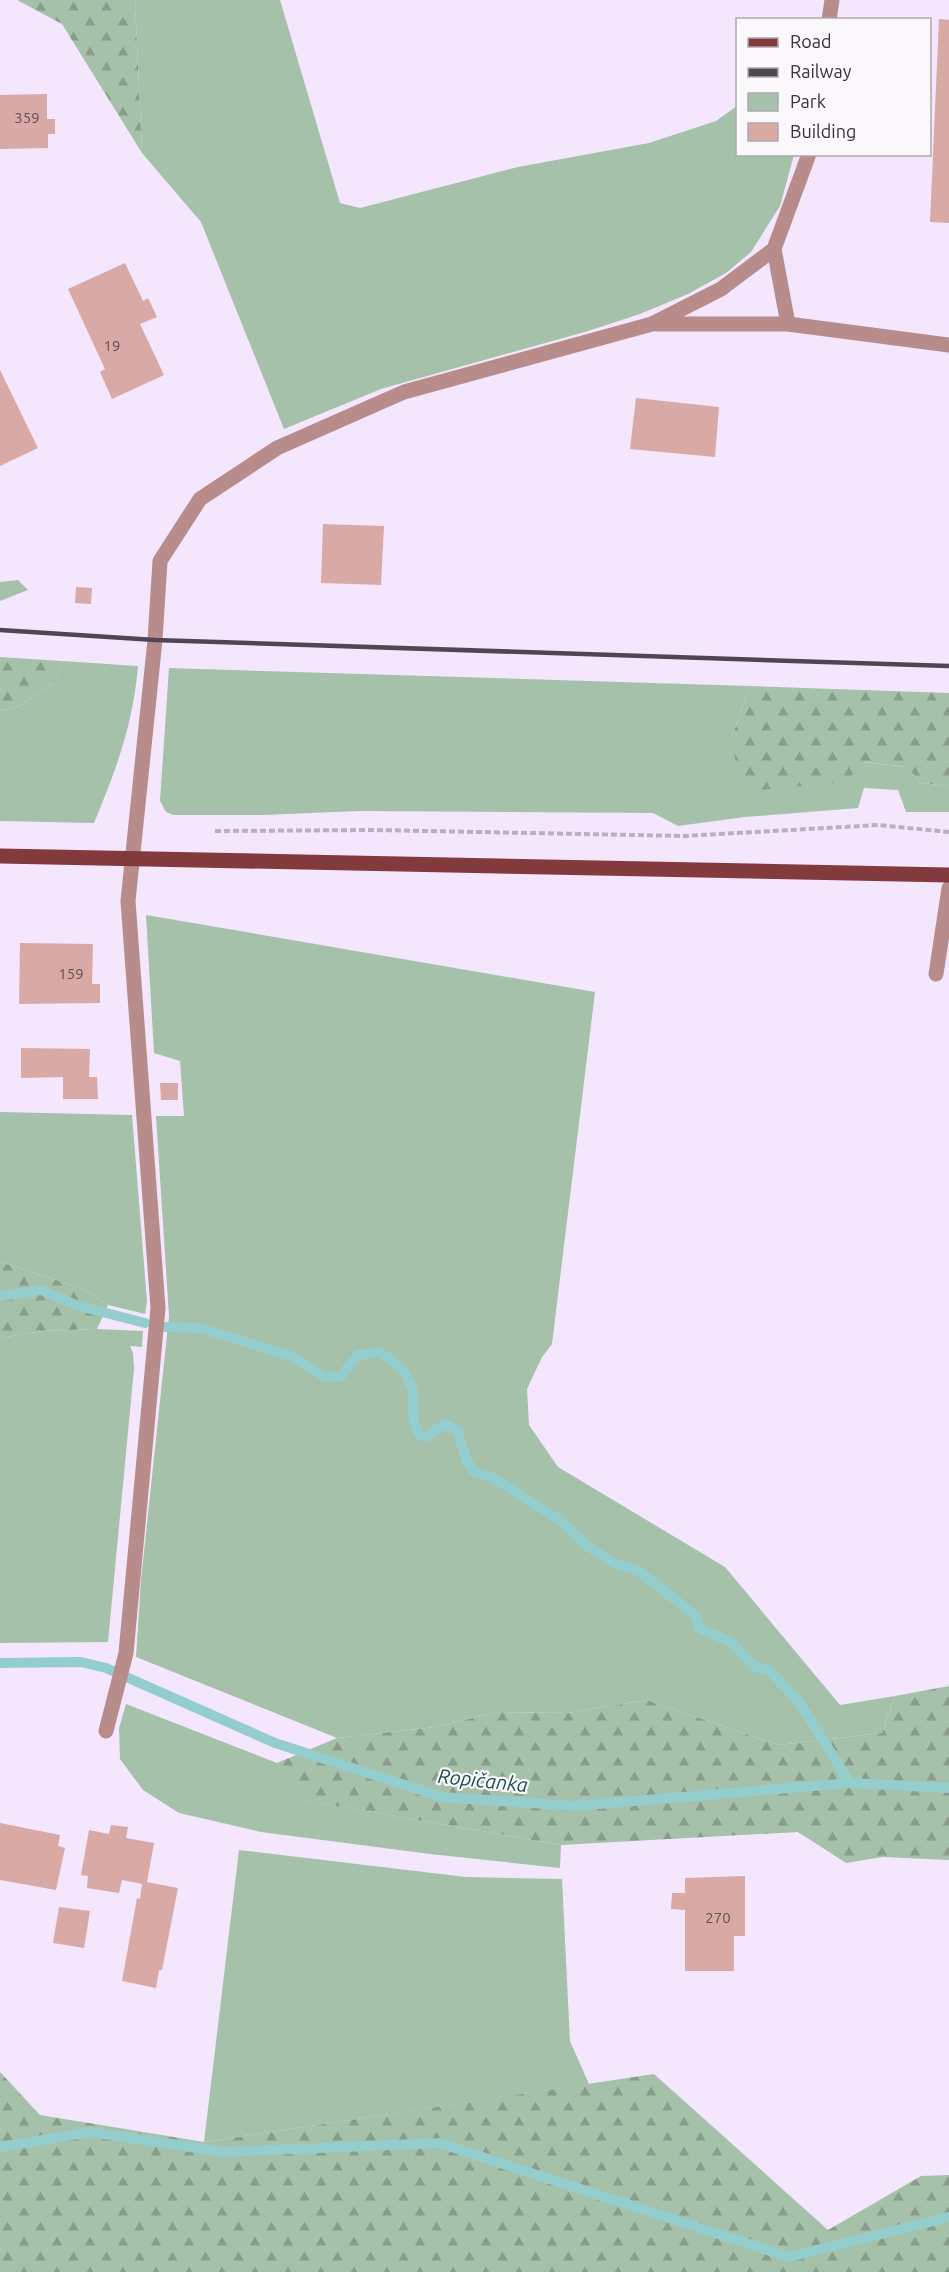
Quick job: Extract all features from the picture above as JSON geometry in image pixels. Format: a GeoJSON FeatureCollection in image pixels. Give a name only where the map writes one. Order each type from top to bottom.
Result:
{"type":"FeatureCollection","features":[{"type":"Feature","properties":{"kind":"main road"},"geometry":{"type":"LineString","coordinates":[[0,856],[949,874]]}},
{"type":"Feature","properties":{"kind":"street"},"geometry":{"type":"LineString","coordinates":[[829,18],[832,0]]}},
{"type":"Feature","properties":{"kind":"street"},"geometry":{"type":"LineString","coordinates":[[788,324],[774,249],[808,156]]}},
{"type":"Feature","properties":{"kind":"street"},"geometry":{"type":"LineString","coordinates":[[106,1731],[126,1653],[158,1308],[129,901],[155,640],[160,561],[200,499],[277,448],[404,392],[652,324],[721,289],[774,249]]}},
{"type":"Feature","properties":{"kind":"street"},"geometry":{"type":"LineString","coordinates":[[652,324],[788,324],[949,345]]}},
{"type":"Feature","properties":{"kind":"street"},"geometry":{"type":"LineString","coordinates":[[936,974],[949,888]]}},
{"type":"Feature","properties":{"kind":"path"},"geometry":{"type":"LineString","coordinates":[[204,831],[376,830],[685,836],[878,825],[949,832]]}},
{"type":"Feature","properties":{"kind":"green space"},"geometry":{"type":"Polygon","coordinates":[[[17,0],[135,0],[142,153],[62,24],[17,0]]]}},
{"type":"Feature","properties":{"kind":"green space"},"geometry":{"type":"Polygon","coordinates":[[[135,0],[280,0],[340,203],[360,208],[518,167],[649,143],[716,121],[736,107],[736,156],[794,156],[780,206],[751,252],[726,273],[688,294],[640,314],[588,331],[381,389],[284,429],[201,222],[142,153],[135,0]]]}},
{"type":"Feature","properties":{"kind":"green space"},"geometry":{"type":"Polygon","coordinates":[[[18,580],[28,590],[0,601],[0,582],[18,580]]]}},
{"type":"Feature","properties":{"kind":"green space"},"geometry":{"type":"Polygon","coordinates":[[[0,657],[62,661],[55,682],[19,706],[0,711],[0,657]]]}},
{"type":"Feature","properties":{"kind":"green space"},"geometry":{"type":"Polygon","coordinates":[[[62,661],[138,666],[128,728],[94,823],[0,821],[0,711],[19,706],[55,682],[62,661]]]}},
{"type":"Feature","properties":{"kind":"green space"},"geometry":{"type":"Polygon","coordinates":[[[169,668],[749,686],[732,737],[863,762],[907,767],[921,783],[949,786],[949,812],[906,812],[898,790],[864,788],[858,808],[745,817],[678,826],[653,813],[359,811],[263,815],[173,815],[166,812],[160,801],[169,668]]]}},
{"type":"Feature","properties":{"kind":"green space"},"geometry":{"type":"Polygon","coordinates":[[[749,686],[949,693],[949,786],[921,783],[907,767],[864,762],[845,782],[749,791],[736,766],[732,737],[749,686]]]}},
{"type":"Feature","properties":{"kind":"green space"},"geometry":{"type":"Polygon","coordinates":[[[146,915],[595,992],[552,1344],[542,1357],[527,1389],[529,1425],[558,1467],[725,1567],[840,1705],[895,1696],[882,1733],[779,1745],[647,1700],[567,1713],[498,1712],[435,1727],[337,1738],[136,1657],[141,1580],[169,1316],[156,1116],[184,1116],[180,1061],[154,1053],[146,915]]]}},
{"type":"Feature","properties":{"kind":"green space"},"geometry":{"type":"Polygon","coordinates":[[[0,1112],[132,1115],[147,1301],[145,1314],[108,1305],[82,1288],[0,1262],[0,1112]]]}},
{"type":"Feature","properties":{"kind":"green space"},"geometry":{"type":"Polygon","coordinates":[[[0,1262],[82,1288],[108,1305],[97,1329],[42,1331],[0,1338],[0,1262]]]}},
{"type":"Feature","properties":{"kind":"green space"},"geometry":{"type":"Polygon","coordinates":[[[97,1329],[143,1331],[142,1347],[130,1346],[134,1369],[108,1642],[0,1643],[0,1338],[42,1331],[97,1329]]]}},
{"type":"Feature","properties":{"kind":"green space"},"geometry":{"type":"Polygon","coordinates":[[[949,1686],[949,1860],[883,1857],[846,1863],[798,1832],[561,1845],[297,1799],[277,1763],[337,1738],[435,1727],[498,1712],[567,1713],[647,1700],[779,1745],[882,1733],[895,1696],[949,1686]]]}},
{"type":"Feature","properties":{"kind":"green space"},"geometry":{"type":"Polygon","coordinates":[[[126,1704],[277,1763],[298,1799],[561,1845],[560,1868],[261,1832],[179,1813],[143,1790],[120,1759],[119,1728],[126,1704]]]}},
{"type":"Feature","properties":{"kind":"green space"},"geometry":{"type":"Polygon","coordinates":[[[239,1850],[466,1877],[562,1879],[570,2041],[589,2084],[204,2142],[239,1850]]]}},
{"type":"Feature","properties":{"kind":"green space"},"geometry":{"type":"Polygon","coordinates":[[[0,2072],[40,2115],[204,2142],[654,2074],[828,2230],[921,2176],[949,2175],[949,2272],[0,2272],[0,2072]]]}},
{"type":"Feature","properties":{"kind":"building"},"geometry":{"type":"Polygon","coordinates":[[[939,19],[949,20],[949,223],[930,222],[939,19]]]}},
{"type":"Feature","properties":{"kind":"building"},"geometry":{"type":"Polygon","coordinates":[[[47,94],[47,119],[55,119],[55,134],[48,134],[48,148],[0,149],[0,95],[47,94]]]}},
{"type":"Feature","properties":{"kind":"building"},"geometry":{"type":"Polygon","coordinates":[[[125,263],[143,301],[148,298],[157,317],[140,324],[164,375],[112,399],[100,372],[105,369],[68,289],[125,263]]]}},
{"type":"Feature","properties":{"kind":"building"},"geometry":{"type":"Polygon","coordinates":[[[0,370],[38,448],[0,466],[0,370]]]}},
{"type":"Feature","properties":{"kind":"building"},"geometry":{"type":"Polygon","coordinates":[[[636,398],[719,407],[715,457],[630,449],[636,398]]]}},
{"type":"Feature","properties":{"kind":"building"},"geometry":{"type":"Polygon","coordinates":[[[323,524],[384,526],[381,585],[321,583],[323,524]]]}},
{"type":"Feature","properties":{"kind":"building"},"geometry":{"type":"Polygon","coordinates":[[[76,587],[92,588],[91,604],[75,603],[76,587]]]}},
{"type":"Feature","properties":{"kind":"building"},"geometry":{"type":"Polygon","coordinates":[[[20,943],[93,944],[92,984],[100,984],[100,1003],[19,1004],[20,943]]]}},
{"type":"Feature","properties":{"kind":"building"},"geometry":{"type":"Polygon","coordinates":[[[21,1048],[90,1049],[89,1077],[97,1077],[98,1099],[63,1099],[63,1077],[21,1078],[21,1048]]]}},
{"type":"Feature","properties":{"kind":"building"},"geometry":{"type":"Polygon","coordinates":[[[160,1083],[178,1083],[178,1100],[161,1100],[160,1083]]]}},
{"type":"Feature","properties":{"kind":"building"},"geometry":{"type":"Polygon","coordinates":[[[0,1823],[60,1835],[58,1846],[65,1848],[56,1890],[0,1880],[0,1823]]]}},
{"type":"Feature","properties":{"kind":"building"},"geometry":{"type":"Polygon","coordinates":[[[111,1825],[128,1827],[126,1838],[154,1843],[147,1882],[178,1888],[162,1970],[159,1970],[156,1988],[122,1981],[137,1898],[140,1899],[142,1884],[122,1880],[119,1893],[87,1888],[88,1876],[81,1875],[89,1830],[109,1834],[111,1825]]]}},
{"type":"Feature","properties":{"kind":"building"},"geometry":{"type":"Polygon","coordinates":[[[745,1876],[745,1936],[734,1936],[734,1971],[685,1971],[685,1910],[671,1909],[672,1893],[685,1893],[685,1878],[745,1876]]]}},
{"type":"Feature","properties":{"kind":"building"},"geometry":{"type":"Polygon","coordinates":[[[59,1907],[90,1911],[84,1948],[53,1943],[59,1907]]]}},
{"type":"Feature","properties":{"kind":"waterway"},"geometry":{"type":"LineString","coordinates":[[0,1296],[41,1290],[79,1306],[145,1323]]}},
{"type":"Feature","properties":{"kind":"waterway"},"geometry":{"type":"LineString","coordinates":[[166,1327],[199,1328],[291,1356],[325,1377],[341,1376],[358,1355],[379,1352],[405,1373],[413,1391],[413,1417],[419,1435],[426,1437],[445,1424],[457,1430],[467,1461],[475,1473],[494,1478],[564,1523],[586,1545],[614,1563],[639,1571],[696,1616],[699,1628],[731,1642],[755,1667],[769,1670],[799,1702],[850,1783]]}},
{"type":"Feature","properties":{"kind":"waterway","name":"Ropičanka"},"geometry":{"type":"LineString","coordinates":[[0,1663],[81,1662],[106,1668],[275,1743],[442,1797],[574,1806],[850,1783],[949,1788]]}},
{"type":"Feature","properties":{"kind":"waterway"},"geometry":{"type":"LineString","coordinates":[[0,2147],[90,2132],[224,2152],[439,2143],[789,2257],[949,2217]]}},
{"type":"Feature","properties":{"kind":"railway"},"geometry":{"type":"LineString","coordinates":[[0,630],[155,640],[949,666]]}}]}
